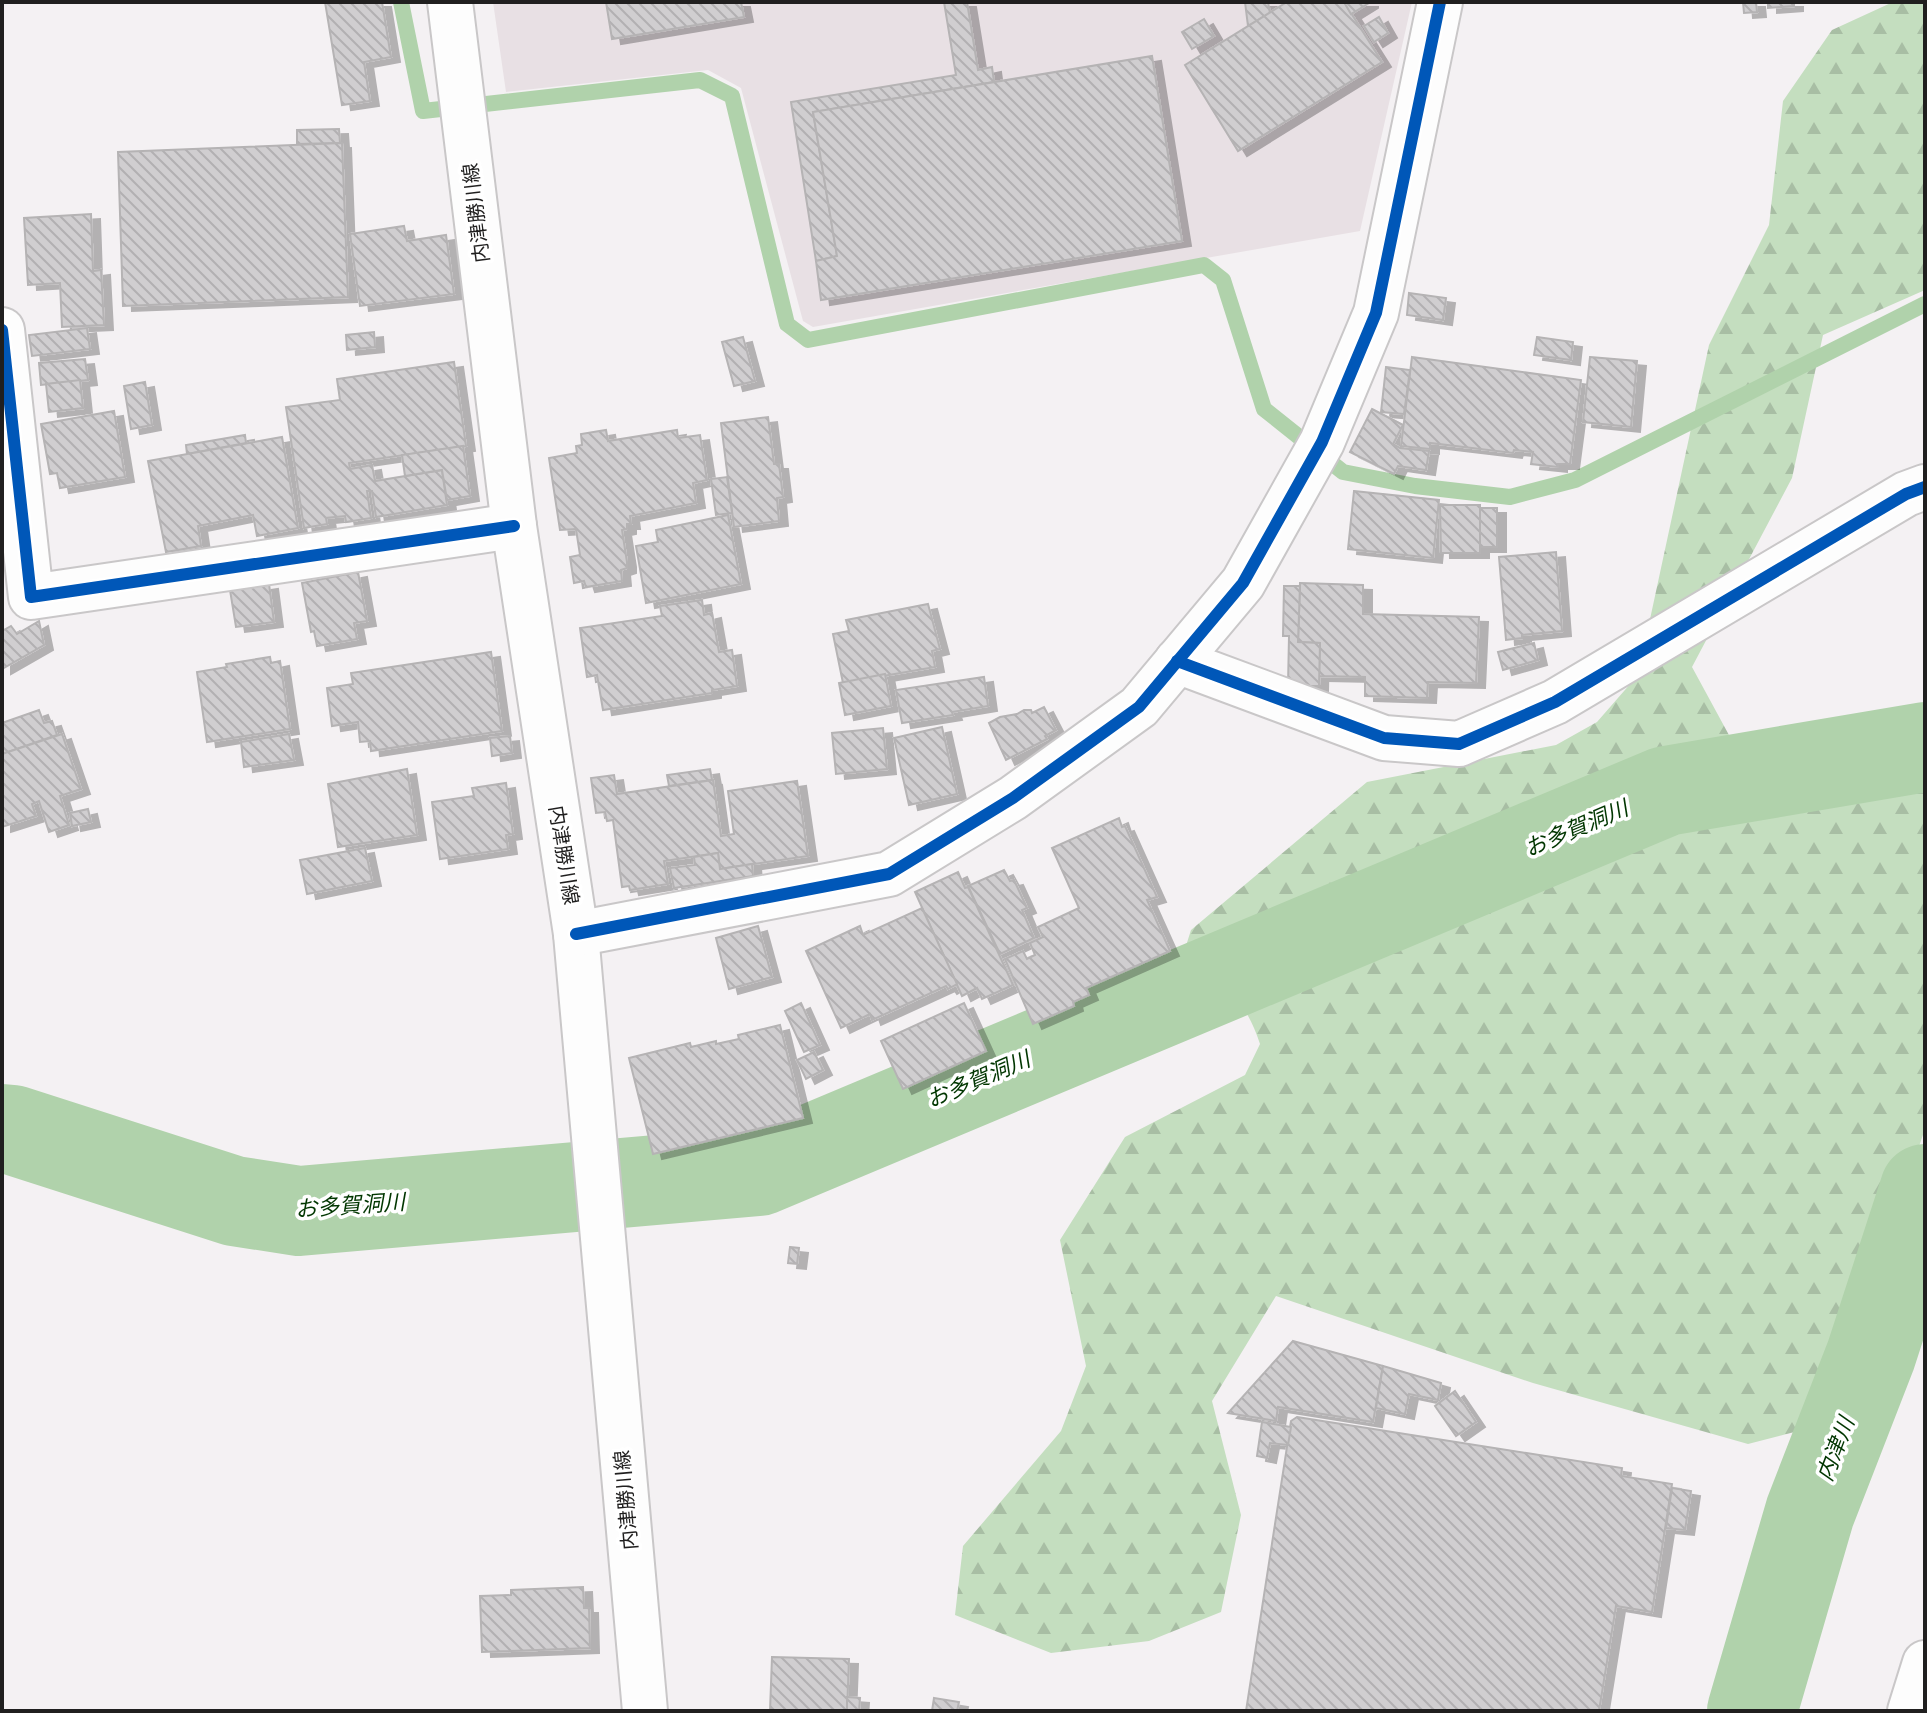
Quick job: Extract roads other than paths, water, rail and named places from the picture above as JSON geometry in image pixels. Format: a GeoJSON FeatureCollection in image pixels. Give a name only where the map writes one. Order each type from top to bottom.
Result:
{"type":"FeatureCollection","features":[{"type":"Feature","properties":{"kind":"street","name":"内津勝川線"},"geometry":{"type":"LineString","coordinates":[[450,2],[514,526],[576,934],[645,1711]]}},
{"type":"Feature","properties":{"kind":"street"},"geometry":{"type":"LineString","coordinates":[[576,934],[889,874],[1013,798],[1139,707],[1243,583],[1322,442],[1376,313],[1440,2]]}},
{"type":"Feature","properties":{"kind":"street"},"geometry":{"type":"LineString","coordinates":[[2,330],[16,605],[514,526]]}},
{"type":"Feature","properties":{"kind":"street"},"geometry":{"type":"LineString","coordinates":[[1177,661],[1384,738],[1459,744],[1555,702],[1906,494],[1925,487]]}},
{"type":"Feature","properties":{"kind":"street"},"geometry":{"type":"LineString","coordinates":[[1910,1711],[1925,1663]]}},
{"type":"Feature","properties":{"kind":"waterway"},"geometry":{"type":"LineString","coordinates":[[401,2],[423,111],[700,80],[732,96],[787,324],[808,340],[1204,265],[1223,280],[1264,409],[1343,472],[1415,486],[1510,497],[1575,480],[1925,304]]}},
{"type":"Feature","properties":{"kind":"waterway","name":"お多賀洞川"},"geometry":{"type":"LineString","coordinates":[[2,1129],[234,1201],[299,1211],[759,1171],[1666,791],[1925,747]]}},
{"type":"Feature","properties":{"kind":"waterway","name":"内津川"},"geometry":{"type":"LineString","coordinates":[[1752,1711],[1810,1512],[1871,1355],[1925,1189]]}}]}
